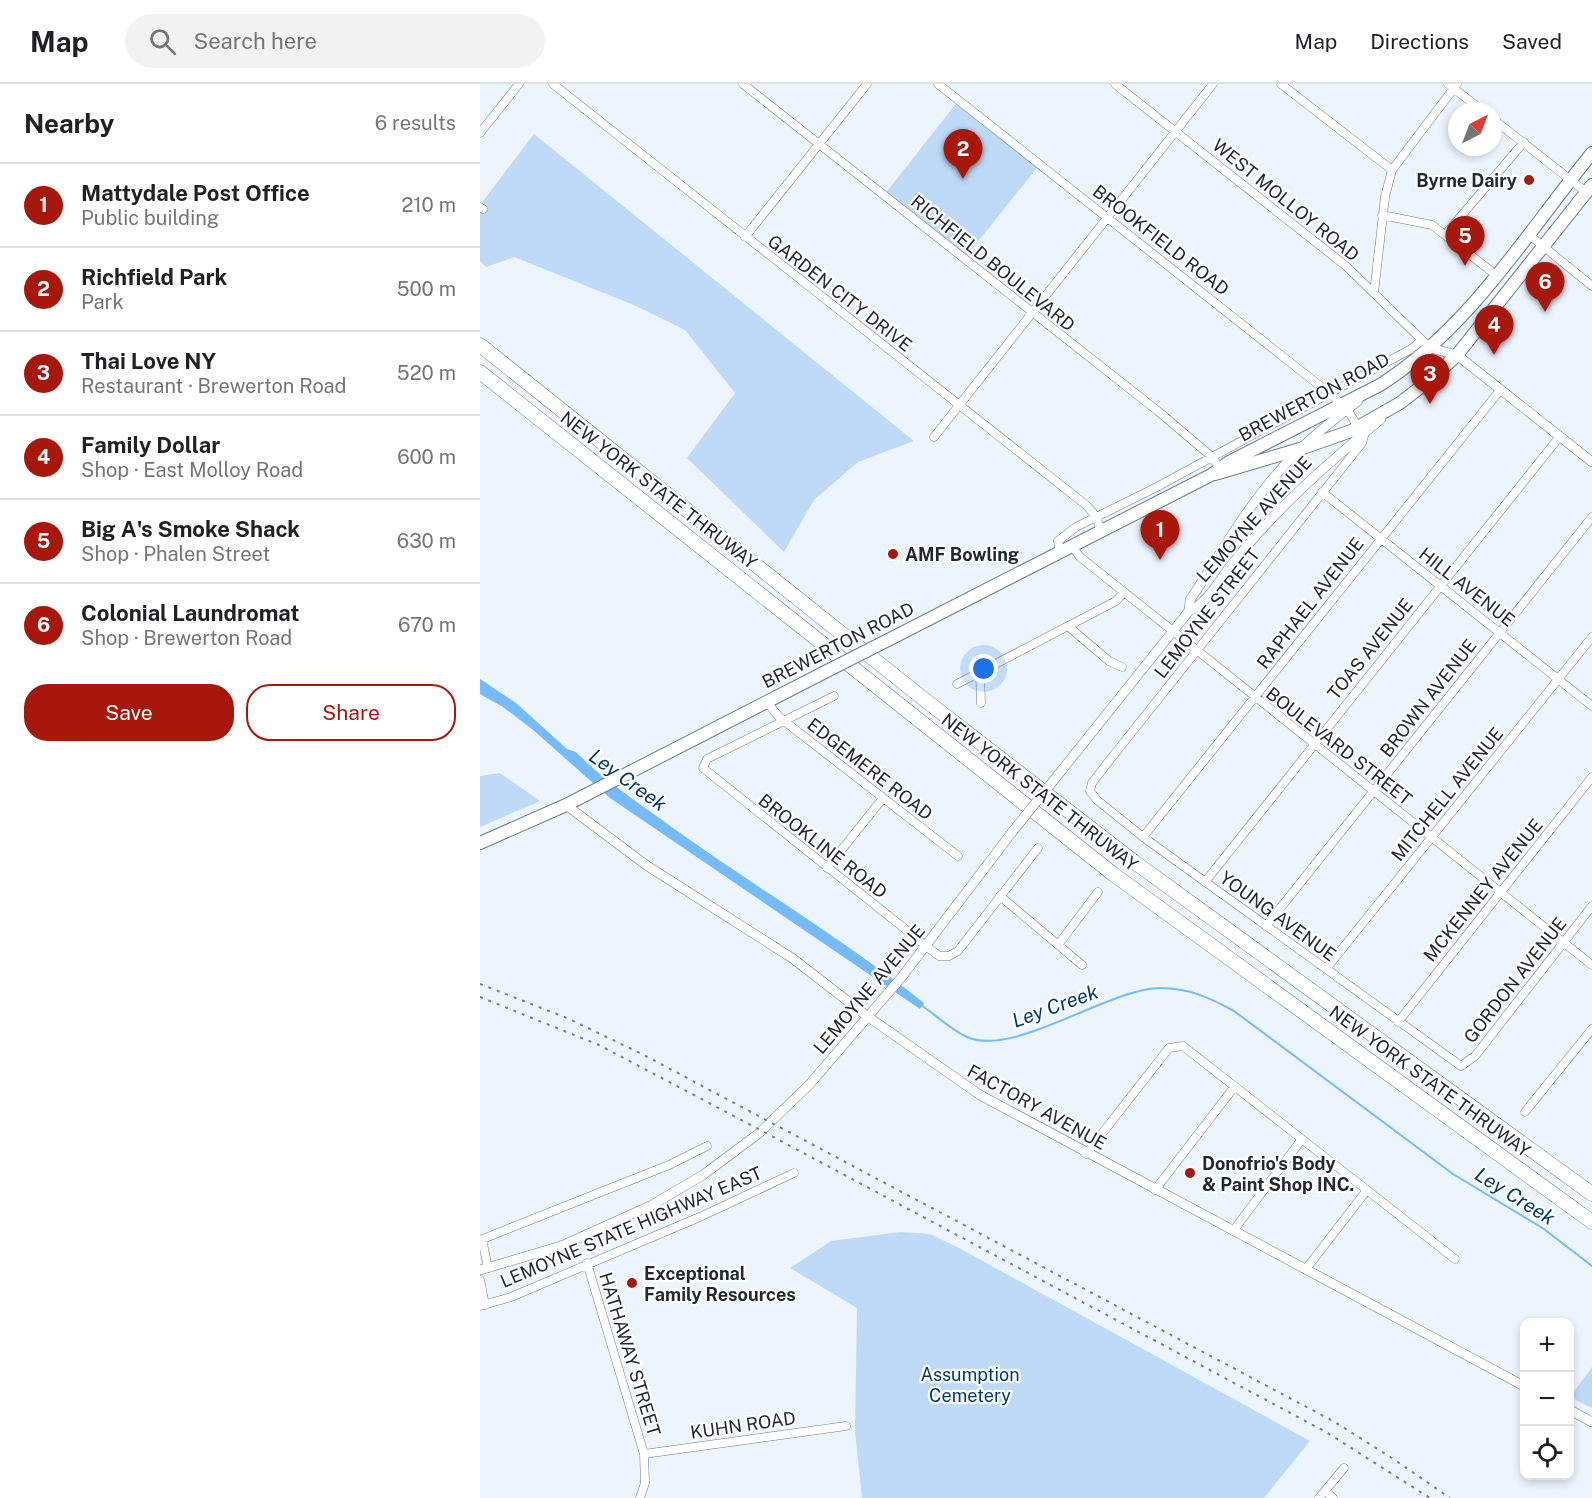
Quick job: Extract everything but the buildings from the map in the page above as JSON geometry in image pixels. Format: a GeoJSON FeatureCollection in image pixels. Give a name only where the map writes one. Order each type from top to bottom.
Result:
{"type":"FeatureCollection","features":[{"type":"Feature","properties":{"kind":"highway","name":"NEW YORK STATE THRUWAY"},"geometry":{"type":"LineString","coordinates":[[480,345],[925,700],[1133,861],[1592,1194]]}},
{"type":"Feature","properties":{"kind":"highway","name":"NEW YORK STATE THRUWAY"},"geometry":{"type":"LineString","coordinates":[[480,372],[1113,874],[1592,1221]]}},
{"type":"Feature","properties":{"kind":"main road","name":"BREWERTON ROAD"},"geometry":{"type":"LineString","coordinates":[[480,843],[566,805],[1344,407],[1380,385],[1426,344],[1458,322],[1592,153]]}},
{"type":"Feature","properties":{"kind":"main road","name":"BREWERTON ROAD"},"geometry":{"type":"LineString","coordinates":[[1216,472],[1300,449],[1361,429],[1400,403],[1457,355],[1589,188]]}},
{"type":"Feature","properties":{"kind":"street"},"geometry":{"type":"LineString","coordinates":[[480,133],[519,84]]}},
{"type":"Feature","properties":{"kind":"street","name":"GARDEN CITY DRIVE"},"geometry":{"type":"LineString","coordinates":[[553,84],[1086,505],[1096,516],[1101,531]]}},
{"type":"Feature","properties":{"kind":"street","name":"RICHFIELD BOULEVARD"},"geometry":{"type":"LineString","coordinates":[[743,84],[1211,456],[1216,472]]}},
{"type":"Feature","properties":{"kind":"street"},"geometry":{"type":"LineString","coordinates":[[745,237],[867,84]]}},
{"type":"Feature","properties":{"kind":"street","name":"BROOKFIELD ROAD"},"geometry":{"type":"LineString","coordinates":[[938,84],[1329,393],[1344,407],[1361,429]]}},
{"type":"Feature","properties":{"kind":"street","name":"WEST MOLLOY ROAD"},"geometry":{"type":"LineString","coordinates":[[1116,84],[1346,266],[1426,344]]}},
{"type":"Feature","properties":{"kind":"street"},"geometry":{"type":"LineString","coordinates":[[934,437],[1213,84]]}},
{"type":"Feature","properties":{"kind":"street"},"geometry":{"type":"LineString","coordinates":[[1281,84],[1392,170]]}},
{"type":"Feature","properties":{"kind":"street"},"geometry":{"type":"LineString","coordinates":[[1374,293],[1382,215],[1392,170],[1453,85],[1473,102]]}},
{"type":"Feature","properties":{"kind":"street"},"geometry":{"type":"LineString","coordinates":[[1502,126],[1570,179],[1589,188]]}},
{"type":"Feature","properties":{"kind":"street"},"geometry":{"type":"LineString","coordinates":[[1445,235],[1524,142]]}},
{"type":"Feature","properties":{"kind":"street"},"geometry":{"type":"LineString","coordinates":[[1382,215],[1422,221],[1445,235],[1496,275]]}},
{"type":"Feature","properties":{"kind":"street"},"geometry":{"type":"LineString","coordinates":[[1528,234],[1592,286]]}},
{"type":"Feature","properties":{"kind":"street"},"geometry":{"type":"LineString","coordinates":[[1060,552],[1058,541],[1060,536],[1411,349],[1426,344],[1457,355],[1592,462]]}},
{"type":"Feature","properties":{"kind":"street","name":"RAPHAEL AVENUE"},"geometry":{"type":"LineString","coordinates":[[1143,837],[1501,389]]}},
{"type":"Feature","properties":{"kind":"street","name":"LEMOYNE AVENUE"},"geometry":{"type":"LineString","coordinates":[[484,1269],[561,1246],[652,1205],[704,1175],[776,1119],[809,1085],[888,994],[1012,831],[1173,633],[1189,611],[1190,600],[1241,522],[1277,474],[1344,407]]}},
{"type":"Feature","properties":{"kind":"street","name":"LEMOYNE AVENUE"},"geometry":{"type":"LineString","coordinates":[[1189,611],[1199,608],[1233,563],[1292,495],[1361,429]]}},
{"type":"Feature","properties":{"kind":"street","name":"LEMOYNE STREET"},"geometry":{"type":"LineString","coordinates":[[1092,783],[1362,442],[1361,429]]}},
{"type":"Feature","properties":{"kind":"street","name":"TOAS AVENUE"},"geometry":{"type":"LineString","coordinates":[[1205,882],[1560,436]]}},
{"type":"Feature","properties":{"kind":"street","name":"HILL AVENUE"},"geometry":{"type":"LineString","coordinates":[[1322,492],[1592,706]]}},
{"type":"Feature","properties":{"kind":"street","name":"BROWN AVENUE"},"geometry":{"type":"LineString","coordinates":[[1266,926],[1592,517]]}},
{"type":"Feature","properties":{"kind":"street","name":"BOULEVARD STREET"},"geometry":{"type":"LineString","coordinates":[[1072,546],[1080,556],[1196,652],[1592,965]]}},
{"type":"Feature","properties":{"kind":"street"},"geometry":{"type":"LineString","coordinates":[[957,684],[1069,627],[1116,601],[1124,592]]}},
{"type":"Feature","properties":{"kind":"street"},"geometry":{"type":"LineString","coordinates":[[1069,627],[1109,661],[1122,667]]}},
{"type":"Feature","properties":{"kind":"street","name":"MITCHELL AVENUE"},"geometry":{"type":"LineString","coordinates":[[1326,969],[1592,637]]}},
{"type":"Feature","properties":{"kind":"street"},"geometry":{"type":"LineString","coordinates":[[980,673],[981,703]]}},
{"type":"Feature","properties":{"kind":"street"},"geometry":{"type":"LineString","coordinates":[[784,721],[834,696]]}},
{"type":"Feature","properties":{"kind":"street","name":"EDGEMERE ROAD"},"geometry":{"type":"LineString","coordinates":[[767,702],[784,721],[958,856]]}},
{"type":"Feature","properties":{"kind":"street","name":"BROOKLINE ROAD"},"geometry":{"type":"LineString","coordinates":[[784,721],[708,759],[703,768],[925,946]]}},
{"type":"Feature","properties":{"kind":"street","name":"MCKENNEY AVENUE"},"geometry":{"type":"LineString","coordinates":[[1398,1022],[1592,777]]}},
{"type":"Feature","properties":{"kind":"street","name":"YOUNG AVENUE"},"geometry":{"type":"LineString","coordinates":[[1092,783],[1090,791],[1093,796],[1143,837],[1458,1065]]}},
{"type":"Feature","properties":{"kind":"street"},"geometry":{"type":"LineString","coordinates":[[827,868],[883,798]]}},
{"type":"Feature","properties":{"kind":"street","name":"FACTORY AVENUE"},"geometry":{"type":"LineString","coordinates":[[566,805],[646,865],[792,958],[867,1016],[980,1095],[1086,1154],[1520,1384]]}},
{"type":"Feature","properties":{"kind":"street"},"geometry":{"type":"LineString","coordinates":[[925,946],[939,956],[954,954],[1038,848]]}},
{"type":"Feature","properties":{"kind":"street"},"geometry":{"type":"LineString","coordinates":[[1058,945],[1098,892]]}},
{"type":"Feature","properties":{"kind":"street"},"geometry":{"type":"LineString","coordinates":[[1000,896],[1082,965]]}},
{"type":"Feature","properties":{"kind":"street","name":"GORDON AVENUE"},"geometry":{"type":"LineString","coordinates":[[1458,1065],[1466,1065],[1475,1056],[1592,906]]}},
{"type":"Feature","properties":{"kind":"street"},"geometry":{"type":"LineString","coordinates":[[1525,1112],[1592,1029]]}},
{"type":"Feature","properties":{"kind":"street"},"geometry":{"type":"LineString","coordinates":[[1086,1154],[1169,1048],[1175,1045],[1188,1048],[1455,1258]]}},
{"type":"Feature","properties":{"kind":"street"},"geometry":{"type":"LineString","coordinates":[[1155,1190],[1235,1086]]}},
{"type":"Feature","properties":{"kind":"street"},"geometry":{"type":"LineString","coordinates":[[1233,1231],[1302,1139]]}},
{"type":"Feature","properties":{"kind":"street"},"geometry":{"type":"LineString","coordinates":[[484,1269],[481,1240],[669,1165],[706,1146]]}},
{"type":"Feature","properties":{"kind":"street","name":"LEMOYNE STATE HIGHWAY EAST"},"geometry":{"type":"LineString","coordinates":[[482,1306],[511,1297],[702,1216],[794,1173]]}},
{"type":"Feature","properties":{"kind":"street"},"geometry":{"type":"LineString","coordinates":[[1306,1269],[1367,1190]]}},
{"type":"Feature","properties":{"kind":"street","name":"HATHAWAY STREET"},"geometry":{"type":"LineString","coordinates":[[587,1263],[644,1454],[645,1483],[640,1498]]}},
{"type":"Feature","properties":{"kind":"street"},"geometry":{"type":"LineString","coordinates":[[480,1280],[482,1306]]}},
{"type":"Feature","properties":{"kind":"street"},"geometry":{"type":"LineString","coordinates":[[1574,1413],[1592,1422]]}},
{"type":"Feature","properties":{"kind":"street","name":"KUHN ROAD"},"geometry":{"type":"LineString","coordinates":[[644,1454],[846,1426]]}},
{"type":"Feature","properties":{"kind":"street"},"geometry":{"type":"LineString","coordinates":[[1333,1498],[1322,1495],[1344,1468]]}},
{"type":"Feature","properties":{"kind":"green space"},"geometry":{"type":"Polygon","coordinates":[[[959,100],[1040,164],[964,259],[884,195],[959,100]]]}},
{"type":"Feature","properties":{"kind":"green space"},"geometry":{"type":"Polygon","coordinates":[[[534,134],[914,441],[858,462],[814,500],[784,552],[687,458],[735,393],[685,330],[636,306],[514,257],[486,267],[480,261],[480,205],[534,134]]]}},
{"type":"Feature","properties":{"kind":"green space"},"geometry":{"type":"Polygon","coordinates":[[[500,773],[540,801],[480,827],[480,776],[500,773]]]}},
{"type":"Feature","properties":{"kind":"green space","name":"Assumption Cemetery"},"geometry":{"type":"Polygon","coordinates":[[[900,1232],[930,1234],[959,1248],[1310,1441],[1264,1498],[862,1498],[855,1432],[857,1308],[790,1268],[831,1241],[900,1232]]]}},
{"type":"Feature","properties":{"kind":"green space"},"geometry":{"type":"Polygon","coordinates":[[[1592,1367],[1592,1408],[1574,1399],[1574,1392],[1592,1367]]]}},
{"type":"Feature","properties":{"kind":"water"},"geometry":{"type":"Polygon","coordinates":[[[480,679],[516,703],[567,749],[576,752],[623,792],[894,980],[924,1003],[920,1009],[610,798],[532,729],[503,707],[480,694],[480,679]]]}},
{"type":"Feature","properties":{"kind":"waterway","name":"Ley Creek"},"geometry":{"type":"LineString","coordinates":[[921,1005],[961,1034],[987,1041],[1035,1031],[1139,991],[1171,988],[1208,998],[1234,1011],[1453,1174],[1544,1229],[1592,1266]]}},
{"type":"Feature","properties":{"kind":"railway"},"geometry":{"type":"LineString","coordinates":[[480,984],[567,1018],[642,1054],[1333,1421],[1450,1498]]}},
{"type":"Feature","properties":{"kind":"railway"},"geometry":{"type":"LineString","coordinates":[[480,997],[599,1045],[749,1124],[1326,1432],[1430,1498]]}},
{"type":"Feature","properties":{"kind":"place","name":"Richfield Park"},"geometry":{"type":"Point","coordinates":[963,179]}},
{"type":"Feature","properties":{"kind":"place","name":"Byrne Dairy"},"geometry":{"type":"Point","coordinates":[1529,180]}},
{"type":"Feature","properties":{"kind":"place","name":"Big A's Smoke Shack"},"geometry":{"type":"Point","coordinates":[1465,266]}},
{"type":"Feature","properties":{"kind":"place","name":"Colonial Laundromat"},"geometry":{"type":"Point","coordinates":[1545,312]}},
{"type":"Feature","properties":{"kind":"place","name":"Family Dollar"},"geometry":{"type":"Point","coordinates":[1494,355]}},
{"type":"Feature","properties":{"kind":"place","name":"Thai Love NY"},"geometry":{"type":"Point","coordinates":[1430,404]}},
{"type":"Feature","properties":{"kind":"place","name":"AMF Bowling"},"geometry":{"type":"Point","coordinates":[893,554]}},
{"type":"Feature","properties":{"kind":"place","name":"Mattydale Post Office"},"geometry":{"type":"Point","coordinates":[1160,560]}},
{"type":"Feature","properties":{"kind":"place","name":"Donofrio's Body & Paint Shop INC."},"geometry":{"type":"Point","coordinates":[1190,1173]}},
{"type":"Feature","properties":{"kind":"place","name":"Exceptional Family Resources"},"geometry":{"type":"Point","coordinates":[632,1283]}}]}
